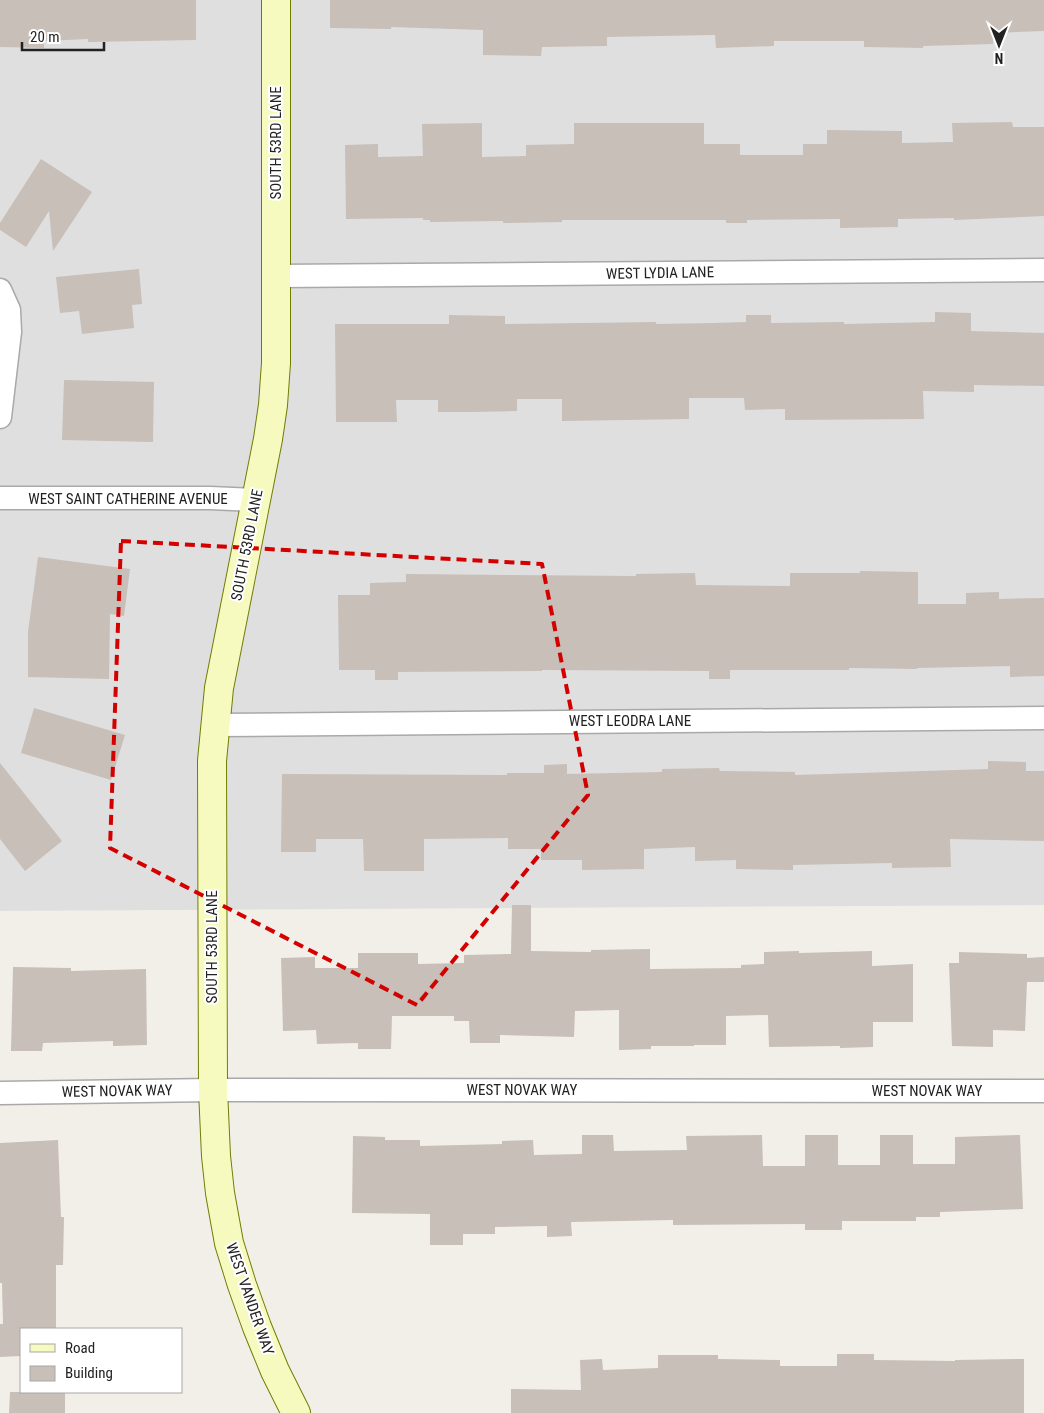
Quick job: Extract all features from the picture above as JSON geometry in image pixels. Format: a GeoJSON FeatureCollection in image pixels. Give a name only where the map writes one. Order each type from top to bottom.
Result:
{"type":"FeatureCollection","features":[{"type":"Feature","properties":{"kind":"street","name":"SOUTH 53RD LANE"},"geometry":{"type":"LineString","coordinates":[[213,1090],[212,761],[215,725],[219,688],[268,439],[276,363],[276,0]]}},
{"type":"Feature","properties":{"kind":"street","name":"WEST LYDIA LANE"},"geometry":{"type":"LineString","coordinates":[[277,276],[1044,270]]}},
{"type":"Feature","properties":{"kind":"street"},"geometry":{"type":"LineString","coordinates":[[0,291],[9,310],[10,332],[0,417]]}},
{"type":"Feature","properties":{"kind":"street","name":"WEST SAINT CATHERINE AVENUE"},"geometry":{"type":"LineString","coordinates":[[0,498],[210,498],[255,500]]}},
{"type":"Feature","properties":{"kind":"street","name":"WEST LEODRA LANE"},"geometry":{"type":"LineString","coordinates":[[215,725],[1044,718]]}},
{"type":"Feature","properties":{"kind":"street","name":"WEST NOVAK WAY"},"geometry":{"type":"LineString","coordinates":[[0,1093],[213,1090],[1044,1091]]}},
{"type":"Feature","properties":{"kind":"street","name":"WEST VANDER WAY"},"geometry":{"type":"LineString","coordinates":[[213,1090],[216,1156],[220,1193],[229,1243],[256,1327],[296,1413]]}},
{"type":"Feature","properties":{"kind":"highlighted area"},"geometry":{"type":"Polygon","coordinates":[[[121,541],[542,564],[588,795],[417,1005],[110,848],[121,541]]]}},
{"type":"Feature","properties":{"kind":"shaded area"},"geometry":{"type":"Polygon","coordinates":[[[0,0],[1044,0],[1044,905],[0,911],[0,0]]]}},
{"type":"Feature","properties":{"kind":"building"},"geometry":{"type":"Polygon","coordinates":[[[0,0],[196,0],[196,40],[88,42],[88,39],[44,41],[44,48],[0,47],[0,0]]]}},
{"type":"Feature","properties":{"kind":"building"},"geometry":{"type":"Polygon","coordinates":[[[330,0],[1044,0],[1044,31],[993,33],[993,44],[923,46],[923,48],[864,47],[864,41],[774,41],[774,46],[716,48],[715,35],[607,37],[607,46],[542,47],[541,56],[483,55],[483,30],[391,27],[391,29],[330,28],[330,0]]]}},
{"type":"Feature","properties":{"kind":"building"},"geometry":{"type":"Polygon","coordinates":[[[1012,122],[1013,127],[1044,127],[1044,216],[954,220],[954,218],[898,219],[898,227],[840,228],[840,219],[747,220],[747,223],[726,223],[726,220],[562,220],[562,222],[503,223],[503,221],[430,222],[430,220],[423,220],[423,218],[346,219],[345,145],[378,144],[378,157],[423,156],[422,124],[482,123],[482,157],[526,156],[526,145],[574,144],[574,123],[704,123],[704,144],[740,144],[740,155],[803,155],[803,144],[827,144],[827,130],[902,131],[902,143],[953,142],[952,123],[1012,122]]]}},
{"type":"Feature","properties":{"kind":"building"},"geometry":{"type":"Polygon","coordinates":[[[41,159],[92,192],[53,251],[49,211],[26,247],[0,230],[0,223],[41,159]]]}},
{"type":"Feature","properties":{"kind":"building"},"geometry":{"type":"Polygon","coordinates":[[[139,269],[142,304],[132,305],[134,328],[82,334],[79,311],[60,313],[56,277],[139,269]]]}},
{"type":"Feature","properties":{"kind":"building"},"geometry":{"type":"Polygon","coordinates":[[[935,312],[971,313],[971,331],[1044,333],[1044,386],[974,385],[974,392],[923,391],[924,419],[785,420],[785,409],[745,410],[744,398],[689,398],[689,419],[562,421],[562,399],[517,399],[517,411],[471,412],[438,412],[438,400],[396,400],[397,422],[336,422],[335,324],[449,324],[449,315],[505,316],[505,324],[713,323],[746,322],[746,315],[771,315],[771,323],[844,322],[844,324],[935,322],[935,312]]]}},
{"type":"Feature","properties":{"kind":"building"},"geometry":{"type":"Polygon","coordinates":[[[64,380],[154,382],[153,442],[62,440],[64,380]]]}},
{"type":"Feature","properties":{"kind":"building"},"geometry":{"type":"Polygon","coordinates":[[[38,557],[130,569],[124,616],[110,614],[109,679],[28,677],[28,632],[38,557]]]}},
{"type":"Feature","properties":{"kind":"building"},"geometry":{"type":"Polygon","coordinates":[[[860,571],[918,572],[918,604],[966,604],[966,593],[999,592],[999,599],[1044,598],[1044,676],[1010,677],[1010,666],[917,669],[849,668],[849,670],[730,670],[730,679],[709,679],[709,671],[542,670],[398,672],[398,680],[375,680],[375,670],[339,670],[338,595],[370,595],[370,583],[406,582],[406,574],[636,576],[636,574],[695,573],[696,585],[790,586],[790,573],[860,573],[860,571]]]}},
{"type":"Feature","properties":{"kind":"building"},"geometry":{"type":"Polygon","coordinates":[[[34,708],[125,735],[111,780],[21,753],[34,708]]]}},
{"type":"Feature","properties":{"kind":"building"},"geometry":{"type":"Polygon","coordinates":[[[988,761],[1026,762],[1026,771],[1044,771],[1044,841],[950,839],[951,867],[892,868],[892,863],[793,865],[793,870],[736,869],[736,860],[695,861],[695,847],[644,849],[644,869],[582,870],[582,860],[541,860],[541,849],[508,849],[508,838],[424,839],[424,871],[364,871],[363,839],[316,839],[316,852],[281,852],[282,774],[507,775],[507,773],[544,773],[544,765],[567,764],[567,774],[662,772],[662,769],[719,768],[720,771],[795,772],[795,775],[988,769],[988,761]]]}},
{"type":"Feature","properties":{"kind":"building"},"geometry":{"type":"Polygon","coordinates":[[[0,763],[62,841],[25,871],[0,839],[0,763]]]}},
{"type":"Feature","properties":{"kind":"building"},"geometry":{"type":"Polygon","coordinates":[[[512,905],[531,905],[531,951],[591,952],[591,950],[650,949],[650,969],[741,968],[741,965],[764,964],[764,952],[872,951],[872,966],[913,964],[913,1022],[873,1022],[873,1047],[840,1048],[840,1046],[769,1047],[768,1015],[726,1016],[726,1045],[651,1046],[651,1049],[619,1050],[619,1010],[575,1011],[574,1037],[500,1035],[500,1043],[470,1043],[469,1021],[454,1021],[454,1016],[392,1016],[391,1049],[358,1049],[358,1043],[317,1044],[316,1030],[283,1031],[281,958],[315,957],[315,968],[358,968],[358,953],[418,953],[418,964],[464,963],[464,955],[511,954],[512,905]]]}},
{"type":"Feature","properties":{"kind":"building"},"geometry":{"type":"Polygon","coordinates":[[[959,952],[1027,954],[1027,958],[1044,957],[1044,982],[1027,982],[1025,1031],[993,1030],[993,1047],[952,1046],[949,963],[959,963],[959,952]]]}},
{"type":"Feature","properties":{"kind":"building"},"geometry":{"type":"Polygon","coordinates":[[[13,967],[71,968],[71,971],[146,969],[147,1045],[113,1046],[113,1041],[43,1043],[42,1051],[11,1051],[13,967]]]}},
{"type":"Feature","properties":{"kind":"building"},"geometry":{"type":"Polygon","coordinates":[[[582,1135],[613,1135],[614,1151],[687,1150],[686,1136],[762,1135],[763,1166],[805,1166],[805,1135],[838,1135],[838,1165],[880,1165],[880,1135],[913,1135],[913,1164],[955,1164],[955,1137],[1020,1135],[1023,1209],[940,1212],[940,1217],[916,1217],[916,1221],[842,1221],[842,1230],[805,1230],[805,1224],[673,1225],[673,1220],[571,1222],[572,1236],[547,1237],[547,1226],[495,1227],[495,1234],[463,1234],[463,1245],[430,1245],[430,1214],[352,1213],[353,1136],[385,1137],[385,1140],[420,1140],[420,1146],[502,1144],[502,1141],[533,1140],[534,1155],[582,1154],[582,1135]]]}},
{"type":"Feature","properties":{"kind":"building"},"geometry":{"type":"Polygon","coordinates":[[[58,1140],[61,1217],[64,1217],[63,1265],[56,1265],[56,1328],[20,1328],[20,1356],[0,1357],[0,1324],[3,1324],[2,1283],[0,1283],[0,1143],[58,1140]]]}},
{"type":"Feature","properties":{"kind":"building"},"geometry":{"type":"Polygon","coordinates":[[[837,1354],[874,1354],[874,1360],[955,1361],[1024,1359],[1024,1413],[511,1413],[511,1389],[581,1390],[580,1360],[602,1359],[603,1370],[658,1368],[658,1355],[718,1355],[718,1359],[780,1360],[780,1366],[837,1366],[837,1354]]]}},
{"type":"Feature","properties":{"kind":"building"},"geometry":{"type":"Polygon","coordinates":[[[10,1392],[65,1393],[65,1413],[9,1413],[10,1392]]]}}]}
